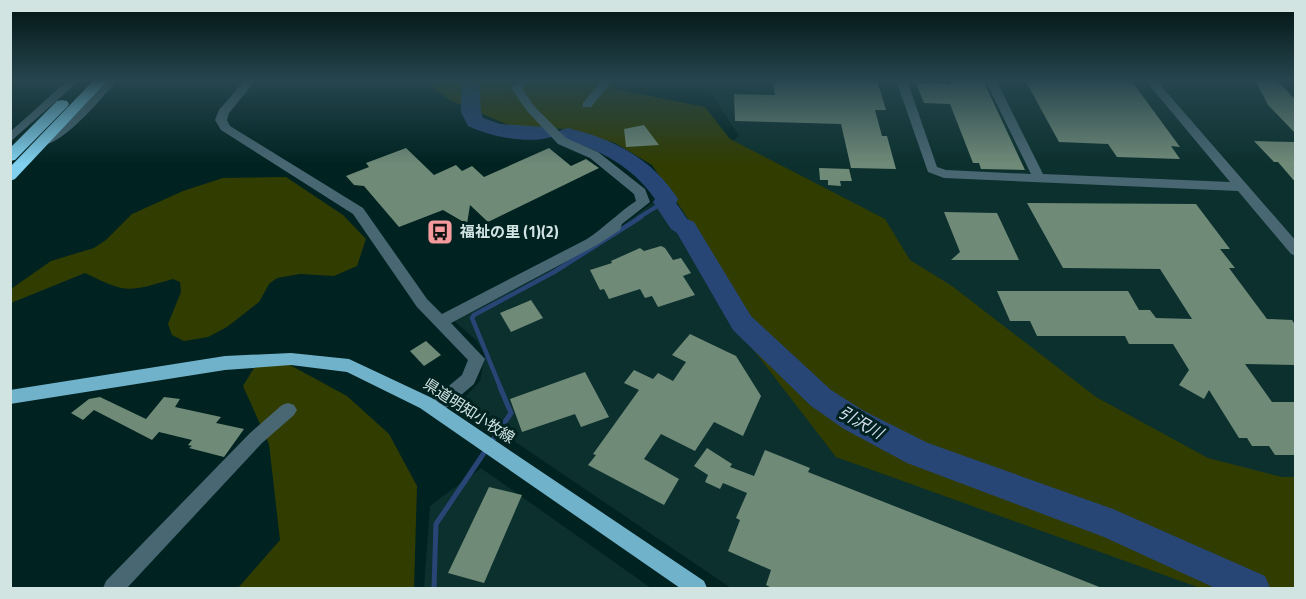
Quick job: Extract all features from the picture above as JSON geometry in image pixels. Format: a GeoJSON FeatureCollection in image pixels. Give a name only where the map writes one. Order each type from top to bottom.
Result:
{"type":"FeatureCollection","features":[{"type":"Feature","properties":{"kind":"highway"},"geometry":{"type":"LineString","coordinates":[[13,150],[56,108]]}},
{"type":"Feature","properties":{"kind":"highway"},"geometry":{"type":"LineString","coordinates":[[10,176],[75,108]]}},
{"type":"Feature","properties":{"kind":"highway"},"geometry":{"type":"LineString","coordinates":[[10,188],[40,144]]}},
{"type":"Feature","properties":{"kind":"main road","name":"県道明知小牧線"},"geometry":{"type":"LineString","coordinates":[[10,397],[225,363],[291,360],[349,366],[434,408],[697,588]]}},
{"type":"Feature","properties":{"kind":"street"},"geometry":{"type":"LineString","coordinates":[[13,150],[50,108]]}},
{"type":"Feature","properties":{"kind":"street"},"geometry":{"type":"LineString","coordinates":[[40,144],[72,123],[86,108]]}},
{"type":"Feature","properties":{"kind":"street"},"geometry":{"type":"LineString","coordinates":[[227,108],[221,120],[225,128],[358,211],[422,303],[477,359],[468,379],[434,408]]}},
{"type":"Feature","properties":{"kind":"street"},"geometry":{"type":"LineString","coordinates":[[440,322],[592,242],[615,227],[615,222],[621,216],[643,202],[640,192],[594,155],[562,141],[530,108]]}},
{"type":"Feature","properties":{"kind":"street"},"geometry":{"type":"LineString","coordinates":[[911,108],[932,169],[944,174],[1241,187]]}},
{"type":"Feature","properties":{"kind":"street"},"geometry":{"type":"LineString","coordinates":[[1004,108],[1039,178]]}},
{"type":"Feature","properties":{"kind":"street"},"geometry":{"type":"LineString","coordinates":[[1174,108],[1296,251]]}},
{"type":"Feature","properties":{"kind":"street"},"geometry":{"type":"LineString","coordinates":[[113,588],[256,438],[288,410]]}},
{"type":"Feature","properties":{"kind":"shaded area"},"geometry":{"type":"Polygon","coordinates":[[[721,108],[1295,108],[1295,588],[731,588],[474,414],[465,403],[465,397],[480,381],[485,354],[476,340],[453,320],[614,232],[739,136],[721,108]]]}},
{"type":"Feature","properties":{"kind":"shaded area"},"geometry":{"type":"Polygon","coordinates":[[[481,468],[651,588],[424,588],[430,506],[481,468]]]}},
{"type":"Feature","properties":{"kind":"green space"},"geometry":{"type":"Polygon","coordinates":[[[469,108],[706,108],[730,139],[885,219],[910,260],[952,286],[1096,397],[1208,458],[1282,477],[1295,477],[1295,588],[1200,588],[836,457],[742,335],[693,226],[652,165],[615,143],[567,129],[513,127],[469,108]]]}},
{"type":"Feature","properties":{"kind":"green space"},"geometry":{"type":"Polygon","coordinates":[[[286,177],[343,215],[366,239],[357,266],[334,276],[300,274],[277,278],[269,284],[259,302],[227,327],[208,337],[184,341],[172,335],[168,324],[181,292],[180,282],[173,279],[128,289],[111,285],[85,273],[11,303],[11,289],[51,261],[94,248],[106,240],[132,214],[183,191],[223,178],[286,177]]]}},
{"type":"Feature","properties":{"kind":"green space"},"geometry":{"type":"Polygon","coordinates":[[[279,359],[347,396],[389,434],[417,486],[414,588],[238,588],[280,540],[269,444],[243,386],[254,368],[279,359]]]}},
{"type":"Feature","properties":{"kind":"building"},"geometry":{"type":"Polygon","coordinates":[[[735,108],[885,108],[886,110],[875,110],[882,136],[887,136],[896,169],[851,168],[841,124],[735,121],[735,108]]]}},
{"type":"Feature","properties":{"kind":"building"},"geometry":{"type":"Polygon","coordinates":[[[952,108],[996,108],[1025,170],[981,169],[979,163],[973,163],[952,108]]]}},
{"type":"Feature","properties":{"kind":"building"},"geometry":{"type":"Polygon","coordinates":[[[1040,108],[1151,108],[1180,147],[1171,146],[1180,159],[1117,157],[1108,144],[1059,142],[1040,108]]]}},
{"type":"Feature","properties":{"kind":"building"},"geometry":{"type":"Polygon","coordinates":[[[1271,108],[1296,108],[1296,134],[1271,108]]]}},
{"type":"Feature","properties":{"kind":"building"},"geometry":{"type":"Polygon","coordinates":[[[644,125],[659,145],[626,147],[624,129],[644,125]]]}},
{"type":"Feature","properties":{"kind":"building"},"geometry":{"type":"Polygon","coordinates":[[[1254,141],[1296,142],[1296,183],[1278,162],[1274,162],[1254,141]]]}},
{"type":"Feature","properties":{"kind":"building"},"geometry":{"type":"Polygon","coordinates":[[[406,148],[434,175],[456,165],[462,171],[472,166],[484,177],[549,148],[571,166],[586,159],[599,168],[488,222],[470,205],[467,224],[443,210],[399,227],[364,186],[354,185],[346,176],[369,167],[366,163],[406,148]]]}},
{"type":"Feature","properties":{"kind":"building"},"geometry":{"type":"Polygon","coordinates":[[[819,168],[849,169],[852,181],[840,181],[841,186],[828,185],[828,180],[820,180],[819,168]]]}},
{"type":"Feature","properties":{"kind":"building"},"geometry":{"type":"Polygon","coordinates":[[[1027,203],[1196,204],[1230,249],[1220,249],[1235,268],[1229,268],[1267,319],[1292,320],[1296,326],[1296,365],[1245,364],[1272,402],[1296,402],[1296,455],[1275,455],[1269,446],[1252,446],[1247,438],[1239,438],[1209,390],[1204,399],[1179,385],[1189,370],[1173,344],[1129,344],[1125,336],[1037,336],[1030,321],[1010,321],[997,291],[1128,291],[1139,310],[1150,310],[1156,318],[1192,319],[1160,269],[1063,268],[1027,203]]]}},
{"type":"Feature","properties":{"kind":"building"},"geometry":{"type":"Polygon","coordinates":[[[944,212],[997,213],[1019,260],[951,260],[960,252],[944,212]]]}},
{"type":"Feature","properties":{"kind":"building"},"geometry":{"type":"Polygon","coordinates":[[[661,246],[673,260],[681,258],[691,273],[683,276],[695,295],[658,307],[652,296],[645,298],[640,289],[609,299],[604,289],[600,290],[590,270],[612,263],[611,261],[640,248],[644,251],[661,246]]]}},
{"type":"Feature","properties":{"kind":"building"},"geometry":{"type":"Polygon","coordinates":[[[531,300],[543,318],[511,332],[500,313],[531,300]]]}},
{"type":"Feature","properties":{"kind":"building"},"geometry":{"type":"Polygon","coordinates":[[[690,334],[736,356],[761,396],[743,436],[714,422],[695,451],[661,434],[644,459],[679,479],[664,505],[588,465],[596,455],[593,454],[639,390],[624,383],[634,370],[653,379],[658,373],[673,381],[686,362],[672,355],[690,334]]]}},
{"type":"Feature","properties":{"kind":"building"},"geometry":{"type":"Polygon","coordinates":[[[426,341],[441,355],[424,366],[410,351],[426,341]]]}},
{"type":"Feature","properties":{"kind":"building"},"geometry":{"type":"Polygon","coordinates":[[[585,372],[609,417],[581,427],[575,414],[522,432],[510,399],[585,372]]]}},
{"type":"Feature","properties":{"kind":"building"},"geometry":{"type":"Polygon","coordinates":[[[100,397],[146,419],[164,397],[180,399],[175,407],[221,417],[216,423],[244,429],[224,457],[189,448],[192,446],[188,445],[192,440],[159,432],[152,440],[94,410],[83,420],[71,413],[89,399],[100,397]]]}},
{"type":"Feature","properties":{"kind":"building"},"geometry":{"type":"Polygon","coordinates":[[[707,448],[732,464],[730,467],[754,476],[765,450],[810,468],[808,472],[1102,588],[772,588],[766,585],[771,570],[728,551],[740,520],[736,518],[747,493],[723,483],[720,489],[705,482],[708,475],[694,466],[707,448]]]}},
{"type":"Feature","properties":{"kind":"building"},"geometry":{"type":"Polygon","coordinates":[[[489,487],[522,495],[484,583],[448,573],[489,487]]]}},
{"type":"Feature","properties":{"kind":"waterway","name":"引沢川"},"geometry":{"type":"LineString","coordinates":[[471,108],[475,122],[483,126],[500,130],[545,133]]}},
{"type":"Feature","properties":{"kind":"waterway","name":"引沢川"},"geometry":{"type":"LineString","coordinates":[[568,134],[599,144],[636,164],[667,199],[664,202],[679,224],[686,228],[742,323],[821,398],[854,420],[918,453],[1113,525],[1253,588]]}},
{"type":"Feature","properties":{"kind":"waterway"},"geometry":{"type":"LineString","coordinates":[[638,218],[664,202]]}},
{"type":"Feature","properties":{"kind":"waterway"},"geometry":{"type":"LineString","coordinates":[[501,389],[472,318],[474,315],[554,272],[641,217]]}},
{"type":"Feature","properties":{"kind":"waterway"},"geometry":{"type":"LineString","coordinates":[[434,588],[436,524],[511,413],[500,387]]}},
{"type":"Feature","properties":{"kind":"place","name":"福祉の里 (1)(2)"},"geometry":{"type":"Point","coordinates":[440,232]}}]}
